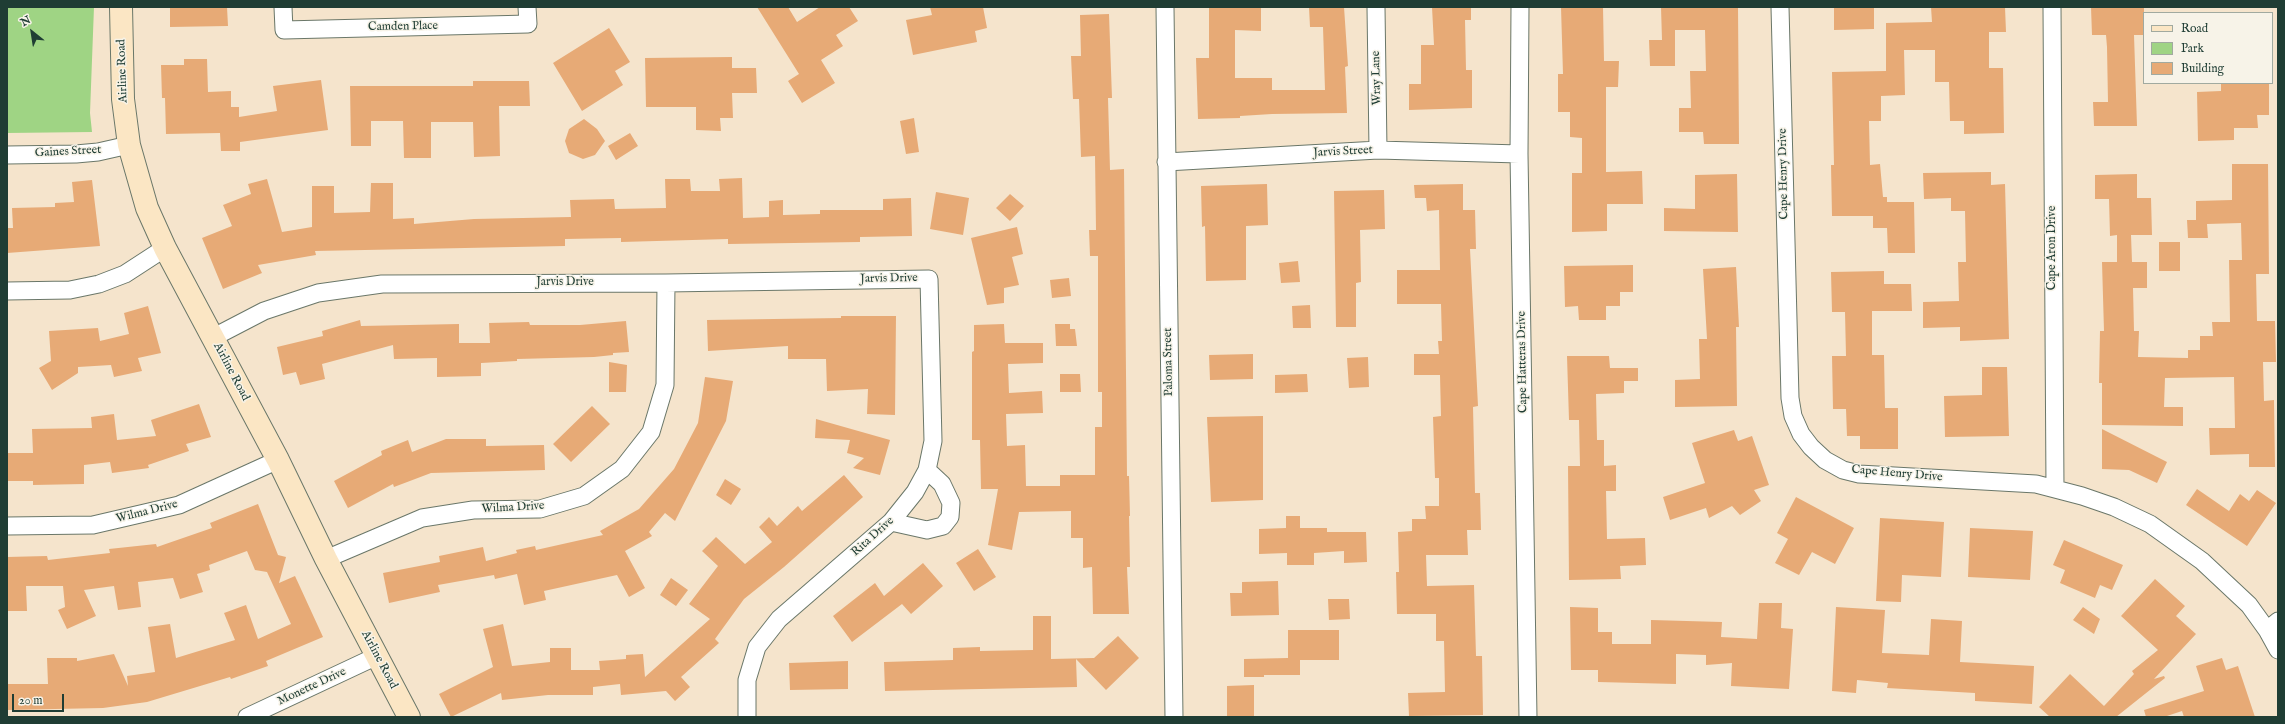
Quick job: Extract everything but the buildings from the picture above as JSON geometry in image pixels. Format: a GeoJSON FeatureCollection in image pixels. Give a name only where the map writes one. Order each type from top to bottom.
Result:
{"type":"FeatureCollection","features":[{"type":"Feature","properties":{"kind":"main road","name":"Airline Road"},"geometry":{"type":"LineString","coordinates":[[121,7],[123,92],[129,145],[145,201],[165,248],[278,460],[326,559],[409,717]]}},
{"type":"Feature","properties":{"kind":"street","name":"Camden Place"},"geometry":{"type":"LineString","coordinates":[[283,7],[284,30],[528,24],[527,7]]}},
{"type":"Feature","properties":{"kind":"street","name":"Paloma Street"},"geometry":{"type":"LineString","coordinates":[[1165,7],[1174,717]]}},
{"type":"Feature","properties":{"kind":"street","name":"Wray Lane"},"geometry":{"type":"LineString","coordinates":[[1376,7],[1378,150]]}},
{"type":"Feature","properties":{"kind":"street","name":"Cape Hatteras Drive"},"geometry":{"type":"LineString","coordinates":[[1520,7],[1519,154],[1528,717]]}},
{"type":"Feature","properties":{"kind":"street","name":"Cape Henry Drive"},"geometry":{"type":"LineString","coordinates":[[1780,7],[1790,398],[1793,416],[1801,434],[1811,447],[1825,460],[1843,470],[1859,474],[2036,484],[2055,488],[2114,507],[2150,524],[2177,541],[2225,581],[2273,626],[2278,650]]}},
{"type":"Feature","properties":{"kind":"street","name":"Cape Aron Drive"},"geometry":{"type":"LineString","coordinates":[[2052,7],[2055,488]]}},
{"type":"Feature","properties":{"kind":"street","name":"Gaines Street"},"geometry":{"type":"LineString","coordinates":[[7,155],[76,154],[98,152],[129,145]]}},
{"type":"Feature","properties":{"kind":"street","name":"Jarvis Street"},"geometry":{"type":"LineString","coordinates":[[1166,162],[1378,150],[1519,154]]}},
{"type":"Feature","properties":{"kind":"street"},"geometry":{"type":"LineString","coordinates":[[7,291],[70,290],[99,284],[125,274],[165,248]]}},
{"type":"Feature","properties":{"kind":"street","name":"Jarvis Drive"},"geometry":{"type":"LineString","coordinates":[[212,338],[264,312],[318,293],[382,284],[666,283],[929,279]]}},
{"type":"Feature","properties":{"kind":"street","name":"Rita Drive"},"geometry":{"type":"LineString","coordinates":[[747,717],[747,680],[757,647],[779,619],[891,522],[915,492],[928,470],[933,441],[929,279]]}},
{"type":"Feature","properties":{"kind":"street","name":"Wilma Drive"},"geometry":{"type":"LineString","coordinates":[[326,559],[422,518],[473,510],[540,508],[584,496],[622,469],[651,432],[665,385],[666,283]]}},
{"type":"Feature","properties":{"kind":"street","name":"Wilma Drive"},"geometry":{"type":"LineString","coordinates":[[7,526],[93,525],[179,505],[278,460]]}},
{"type":"Feature","properties":{"kind":"street"},"geometry":{"type":"LineString","coordinates":[[891,522],[927,530],[943,526],[950,517],[951,503],[942,484],[928,470]]}},
{"type":"Feature","properties":{"kind":"street","name":"Monette Drive"},"geometry":{"type":"LineString","coordinates":[[247,717],[377,656]]}},
{"type":"Feature","properties":{"kind":"green space"},"geometry":{"type":"Polygon","coordinates":[[[7,7],[94,7],[90,113],[92,132],[7,133],[7,7]]]}}]}
